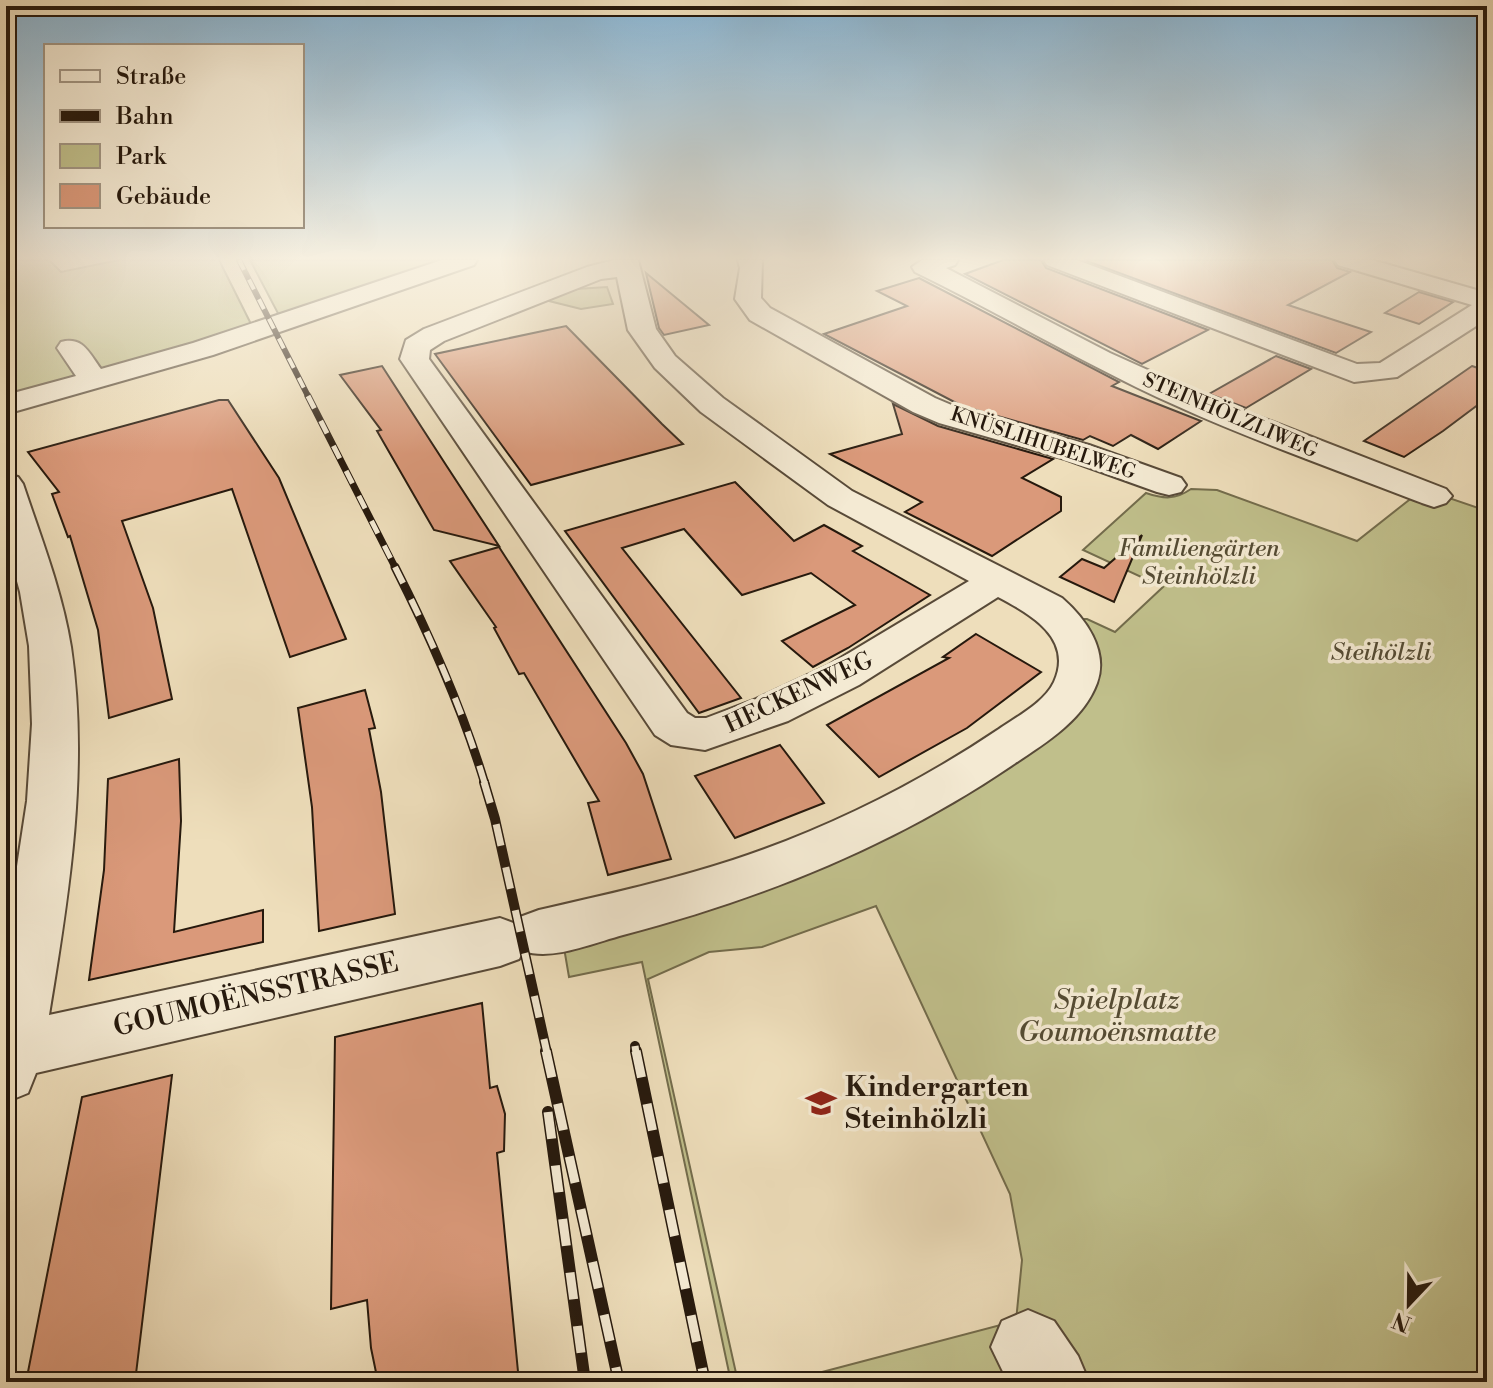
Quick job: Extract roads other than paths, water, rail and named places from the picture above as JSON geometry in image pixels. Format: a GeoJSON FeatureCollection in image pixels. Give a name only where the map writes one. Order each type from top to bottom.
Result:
{"type":"FeatureCollection","features":[{"type":"Feature","properties":{"kind":"street"},"geometry":{"type":"LineString","coordinates":[[6,405],[203,349],[274,325]]}},
{"type":"Feature","properties":{"kind":"street","name":"HECKENWEG"},"geometry":{"type":"LineString","coordinates":[[460,325],[423,340],[413,352],[414,359],[666,719],[679,731],[695,735],[712,733],[815,690],[874,659],[998,580]]}},
{"type":"Feature","properties":{"kind":"street","name":"HECKENWEG"},"geometry":{"type":"LineString","coordinates":[[641,325],[665,362],[712,405],[840,498],[998,580]]}},
{"type":"Feature","properties":{"kind":"street","name":"KNÜSLIHUBELWEG"},"geometry":{"type":"LineString","coordinates":[[779,325],[924,405],[980,427],[1077,452],[1169,485]]}},
{"type":"Feature","properties":{"kind":"street","name":"STEINHÖLZLIWEG"},"geometry":{"type":"LineString","coordinates":[[1038,325],[1100,359],[1190,401],[1434,496]]}},
{"type":"Feature","properties":{"kind":"street"},"geometry":{"type":"LineString","coordinates":[[1227,325],[1354,373],[1387,371],[1459,325]]}},
{"type":"Feature","properties":{"kind":"street"},"geometry":{"type":"LineString","coordinates":[[71,348],[95,381]]}},
{"type":"Feature","properties":{"kind":"street"},"geometry":{"type":"LineString","coordinates":[[9,1062],[45,863],[55,783],[51,659],[43,606],[10,510]]}},
{"type":"Feature","properties":{"kind":"street","name":"GOUMOËNSSTRASSE"},"geometry":{"type":"LineString","coordinates":[[9,1062],[684,897],[827,845],[904,808],[1025,734],[1069,695],[1080,667],[1077,643],[1063,618],[1039,601],[998,580]]}},
{"type":"Feature","properties":{"kind":"railway"},"geometry":{"type":"LineString","coordinates":[[272,325],[309,398]]}},
{"type":"Feature","properties":{"kind":"railway"},"geometry":{"type":"LineString","coordinates":[[308,396],[395,568]]}},
{"type":"Feature","properties":{"kind":"railway"},"geometry":{"type":"LineString","coordinates":[[395,568],[445,674],[485,784]]}},
{"type":"Feature","properties":{"kind":"railway"},"geometry":{"type":"LineString","coordinates":[[484,782],[547,1053]]}},
{"type":"Feature","properties":{"kind":"railway"},"geometry":{"type":"LineString","coordinates":[[635,1046],[636,1053]]}},
{"type":"Feature","properties":{"kind":"railway"},"geometry":{"type":"LineString","coordinates":[[546,1051],[619,1382]]}},
{"type":"Feature","properties":{"kind":"railway"},"geometry":{"type":"LineString","coordinates":[[636,1051],[705,1382]]}},
{"type":"Feature","properties":{"kind":"railway"},"geometry":{"type":"LineString","coordinates":[[548,1112],[585,1382]]}},
{"type":"Feature","properties":{"kind":"place","name":"Kindergarten Steinhölzli"},"geometry":{"type":"Point","coordinates":[821,1103]}},
{"type":"Feature","properties":{"kind":"park label","name":"Familiengärten Steinhölzli"},"geometry":{"type":"Point","coordinates":[1199,563]}},
{"type":"Feature","properties":{"kind":"park label","name":"Steihölzli"},"geometry":{"type":"Point","coordinates":[1381,653]}},
{"type":"Feature","properties":{"kind":"park label","name":"Spielplatz Goumoënsmatte"},"geometry":{"type":"Point","coordinates":[1117,1016]}}]}
